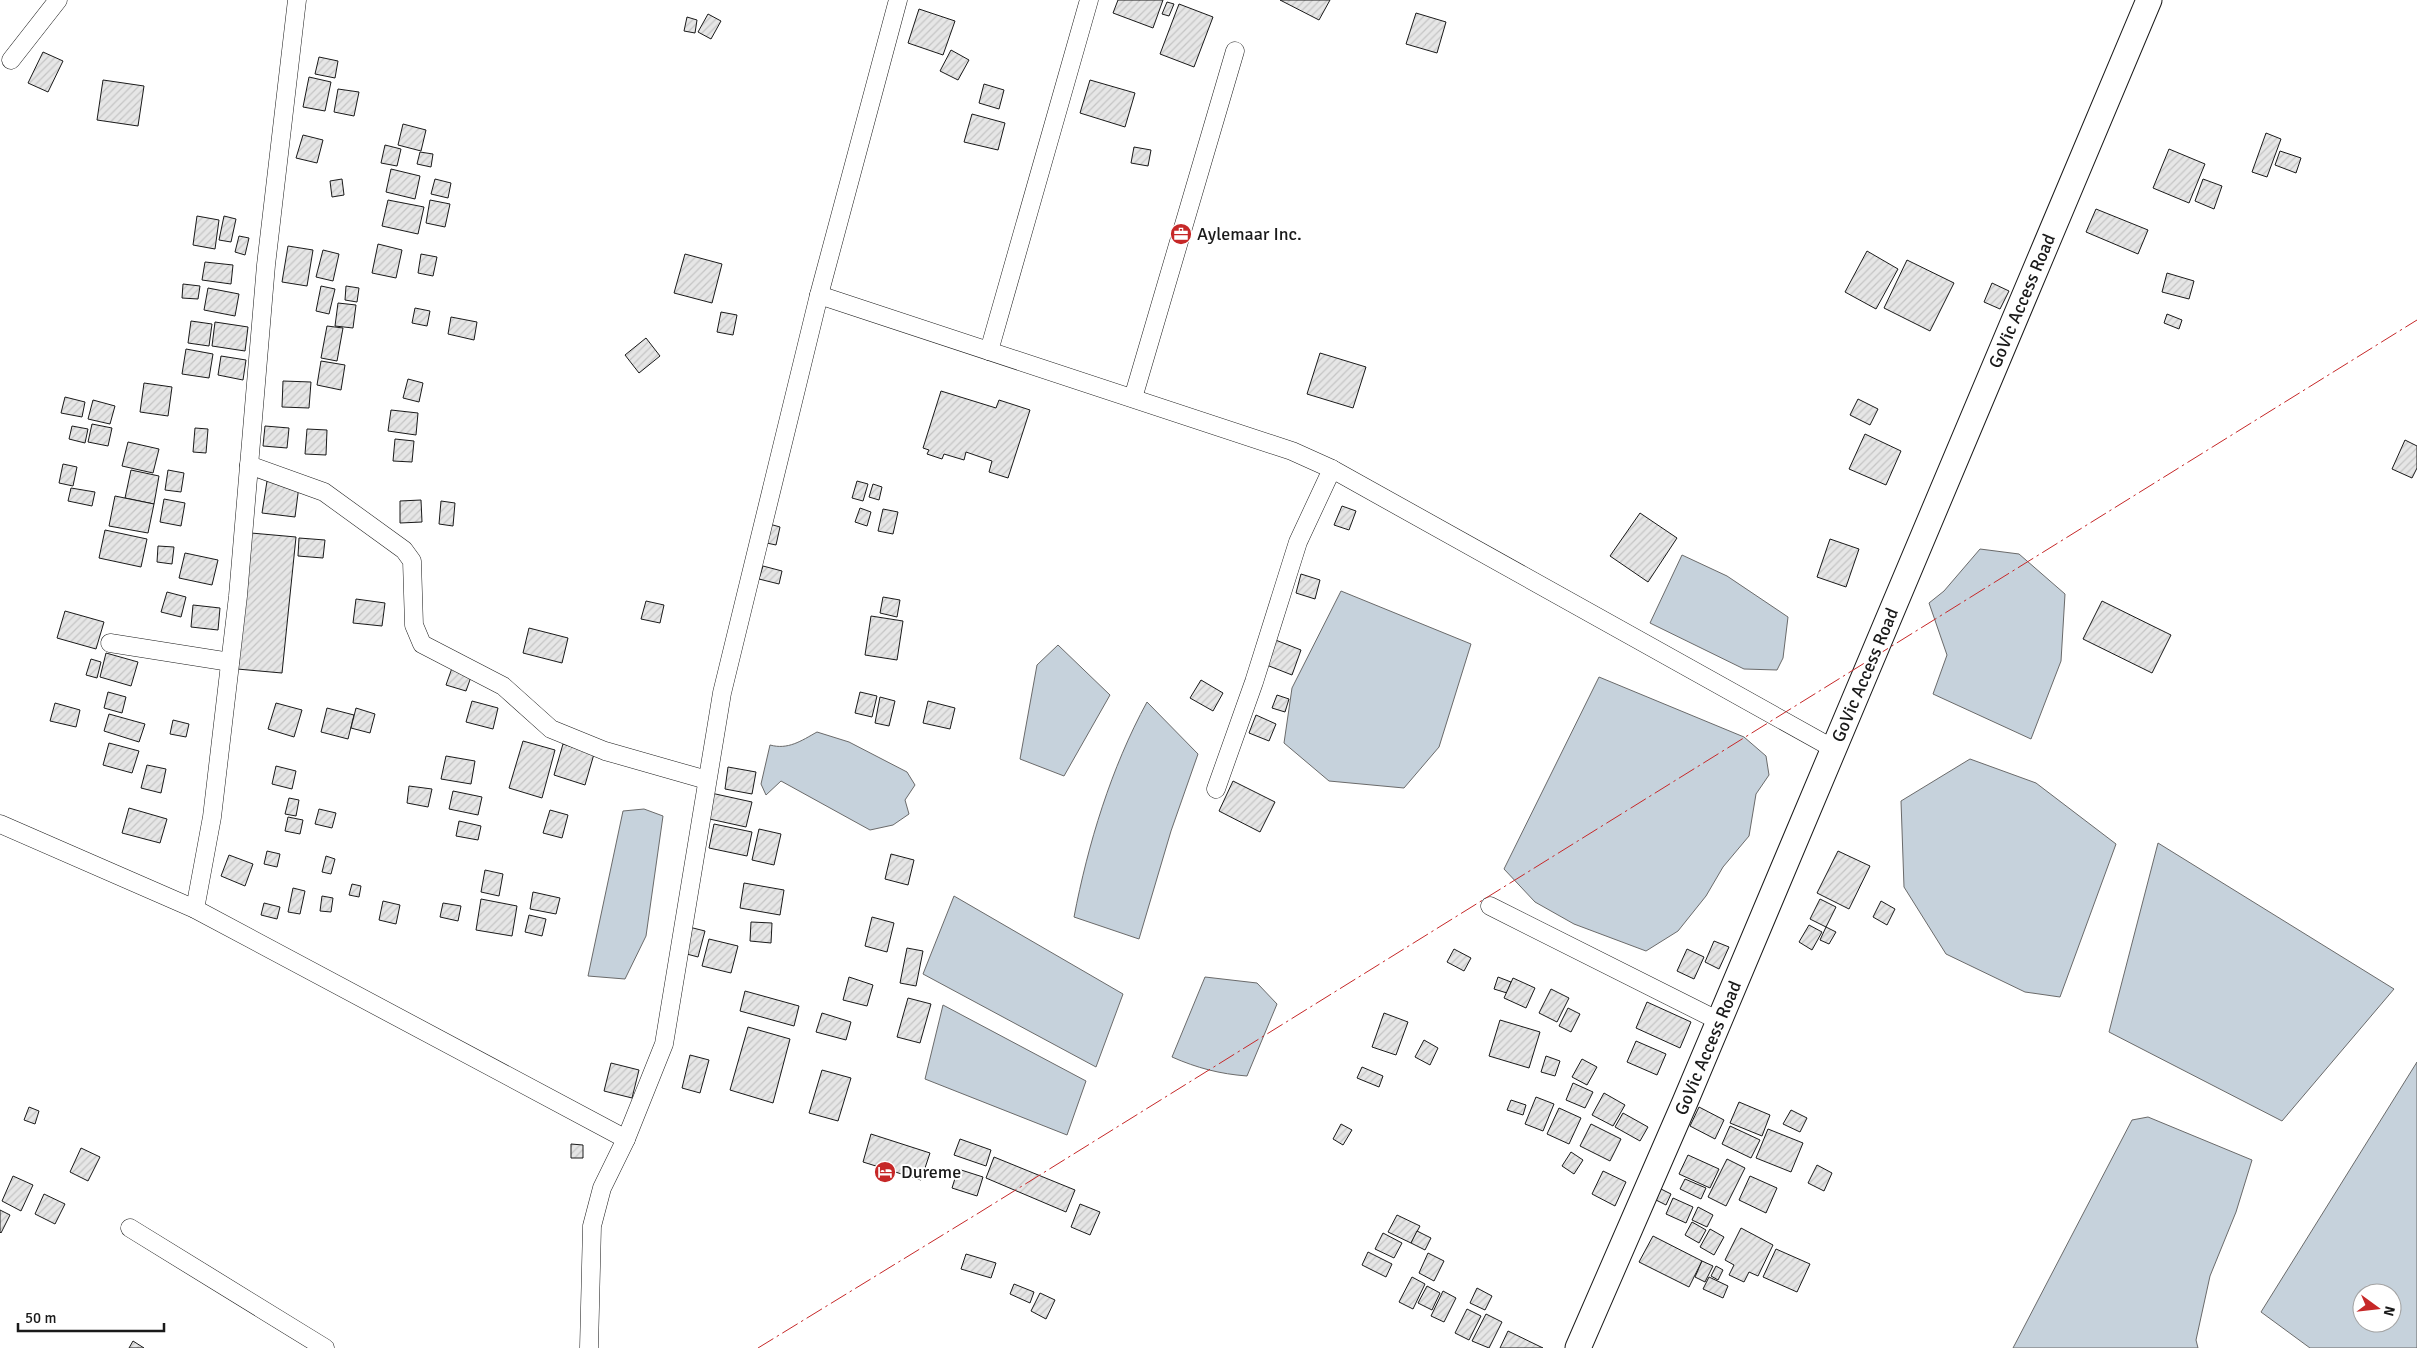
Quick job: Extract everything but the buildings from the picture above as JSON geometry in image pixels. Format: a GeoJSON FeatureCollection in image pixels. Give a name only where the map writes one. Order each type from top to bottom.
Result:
{"type":"FeatureCollection","features":[{"type":"Feature","properties":{"kind":"main road","name":"GoVic Access Road"},"geometry":{"type":"LineString","coordinates":[[1578,1348],[1834,749],[2149,0]]}},
{"type":"Feature","properties":{"kind":"street"},"geometry":{"type":"LineString","coordinates":[[10,60],[58,0]]}},
{"type":"Feature","properties":{"kind":"street"},"geometry":{"type":"LineString","coordinates":[[589,1348],[592,1226],[602,1188],[626,1139],[664,1044],[722,693],[819,295],[898,0]]}},
{"type":"Feature","properties":{"kind":"street"},"geometry":{"type":"LineString","coordinates":[[989,351],[1089,0]]}},
{"type":"Feature","properties":{"kind":"street"},"geometry":{"type":"LineString","coordinates":[[195,909],[212,817],[230,662],[266,265],[296,2]]}},
{"type":"Feature","properties":{"kind":"street"},"geometry":{"type":"LineString","coordinates":[[1133,398],[1236,51]]}},
{"type":"Feature","properties":{"kind":"street"},"geometry":{"type":"LineString","coordinates":[[819,295],[1292,451],[1332,469],[1834,749]]}},
{"type":"Feature","properties":{"kind":"street"},"geometry":{"type":"LineString","coordinates":[[249,465],[324,492],[404,550],[412,561],[414,626],[422,644],[503,686],[551,729],[605,751],[707,780]]}},
{"type":"Feature","properties":{"kind":"street"},"geometry":{"type":"LineString","coordinates":[[1216,789],[1254,682],[1298,542],[1332,469]]}},
{"type":"Feature","properties":{"kind":"street"},"geometry":{"type":"LineString","coordinates":[[110,643],[230,662]]}},
{"type":"Feature","properties":{"kind":"street"},"geometry":{"type":"LineString","coordinates":[[0,824],[195,909],[626,1139]]}},
{"type":"Feature","properties":{"kind":"street"},"geometry":{"type":"LineString","coordinates":[[1490,906],[1719,1020]]}},
{"type":"Feature","properties":{"kind":"street"},"geometry":{"type":"LineString","coordinates":[[130,1228],[325,1348]]}},
{"type":"Feature","properties":{"kind":"shaded area"},"geometry":{"type":"Polygon","coordinates":[[[1980,549],[2019,554],[2065,594],[2061,661],[2031,739],[1933,694],[1947,655],[1929,603],[1944,591],[1980,549]]]}},
{"type":"Feature","properties":{"kind":"shaded area"},"geometry":{"type":"Polygon","coordinates":[[[1682,555],[1727,576],[1788,617],[1783,658],[1777,670],[1744,669],[1650,623],[1682,555]]]}},
{"type":"Feature","properties":{"kind":"shaded area"},"geometry":{"type":"Polygon","coordinates":[[[1341,591],[1471,644],[1439,747],[1404,788],[1329,781],[1284,743],[1292,688],[1341,591]]]}},
{"type":"Feature","properties":{"kind":"shaded area"},"geometry":{"type":"Polygon","coordinates":[[[1058,645],[1110,695],[1064,776],[1020,759],[1037,665],[1058,645]]]}},
{"type":"Feature","properties":{"kind":"shaded area"},"geometry":{"type":"Polygon","coordinates":[[[1599,677],[1744,737],[1766,756],[1769,775],[1756,794],[1749,836],[1723,867],[1706,896],[1678,931],[1646,951],[1574,924],[1535,902],[1504,869],[1599,677]]]}},
{"type":"Feature","properties":{"kind":"shaded area"},"geometry":{"type":"Polygon","coordinates":[[[1147,702],[1198,754],[1171,831],[1139,939],[1074,917],[1086,862],[1102,807],[1122,753],[1147,702]]]}},
{"type":"Feature","properties":{"kind":"shaded area"},"geometry":{"type":"Polygon","coordinates":[[[817,732],[849,742],[907,772],[915,785],[905,800],[909,814],[893,825],[870,830],[781,781],[766,795],[761,784],[770,745],[789,745],[817,732]]]}},
{"type":"Feature","properties":{"kind":"shaded area"},"geometry":{"type":"Polygon","coordinates":[[[1970,759],[2036,783],[2116,844],[2060,997],[2025,992],[1946,954],[1904,887],[1901,801],[1970,759]]]}},
{"type":"Feature","properties":{"kind":"shaded area"},"geometry":{"type":"Polygon","coordinates":[[[644,809],[663,816],[646,936],[625,979],[588,976],[623,811],[644,809]]]}},
{"type":"Feature","properties":{"kind":"shaded area"},"geometry":{"type":"Polygon","coordinates":[[[2158,843],[2394,989],[2282,1121],[2109,1032],[2158,843]]]}},
{"type":"Feature","properties":{"kind":"shaded area"},"geometry":{"type":"Polygon","coordinates":[[[954,896],[1123,994],[1096,1067],[923,974],[954,896]]]}},
{"type":"Feature","properties":{"kind":"shaded area"},"geometry":{"type":"Polygon","coordinates":[[[1205,977],[1257,983],[1277,1004],[1247,1076],[1209,1070],[1172,1057],[1205,977]]]}},
{"type":"Feature","properties":{"kind":"shaded area"},"geometry":{"type":"Polygon","coordinates":[[[943,1005],[1086,1081],[1067,1135],[925,1079],[943,1005]]]}},
{"type":"Feature","properties":{"kind":"shaded area"},"geometry":{"type":"Polygon","coordinates":[[[2417,1062],[2417,1348],[2310,1348],[2261,1312],[2417,1062]]]}},
{"type":"Feature","properties":{"kind":"shaded area"},"geometry":{"type":"Polygon","coordinates":[[[2148,1117],[2252,1160],[2236,1212],[2210,1276],[2196,1340],[2198,1348],[2013,1348],[2132,1120],[2148,1117]]]}},
{"type":"Feature","properties":{"kind":"power"},"geometry":{"type":"LineString","coordinates":[[758,1348],[2417,320]]}},
{"type":"Feature","properties":{"kind":"place","name":"Aylemaar Inc."},"geometry":{"type":"Point","coordinates":[1181,234]}},
{"type":"Feature","properties":{"kind":"place","name":"Dureme"},"geometry":{"type":"Point","coordinates":[885,1172]}}]}
